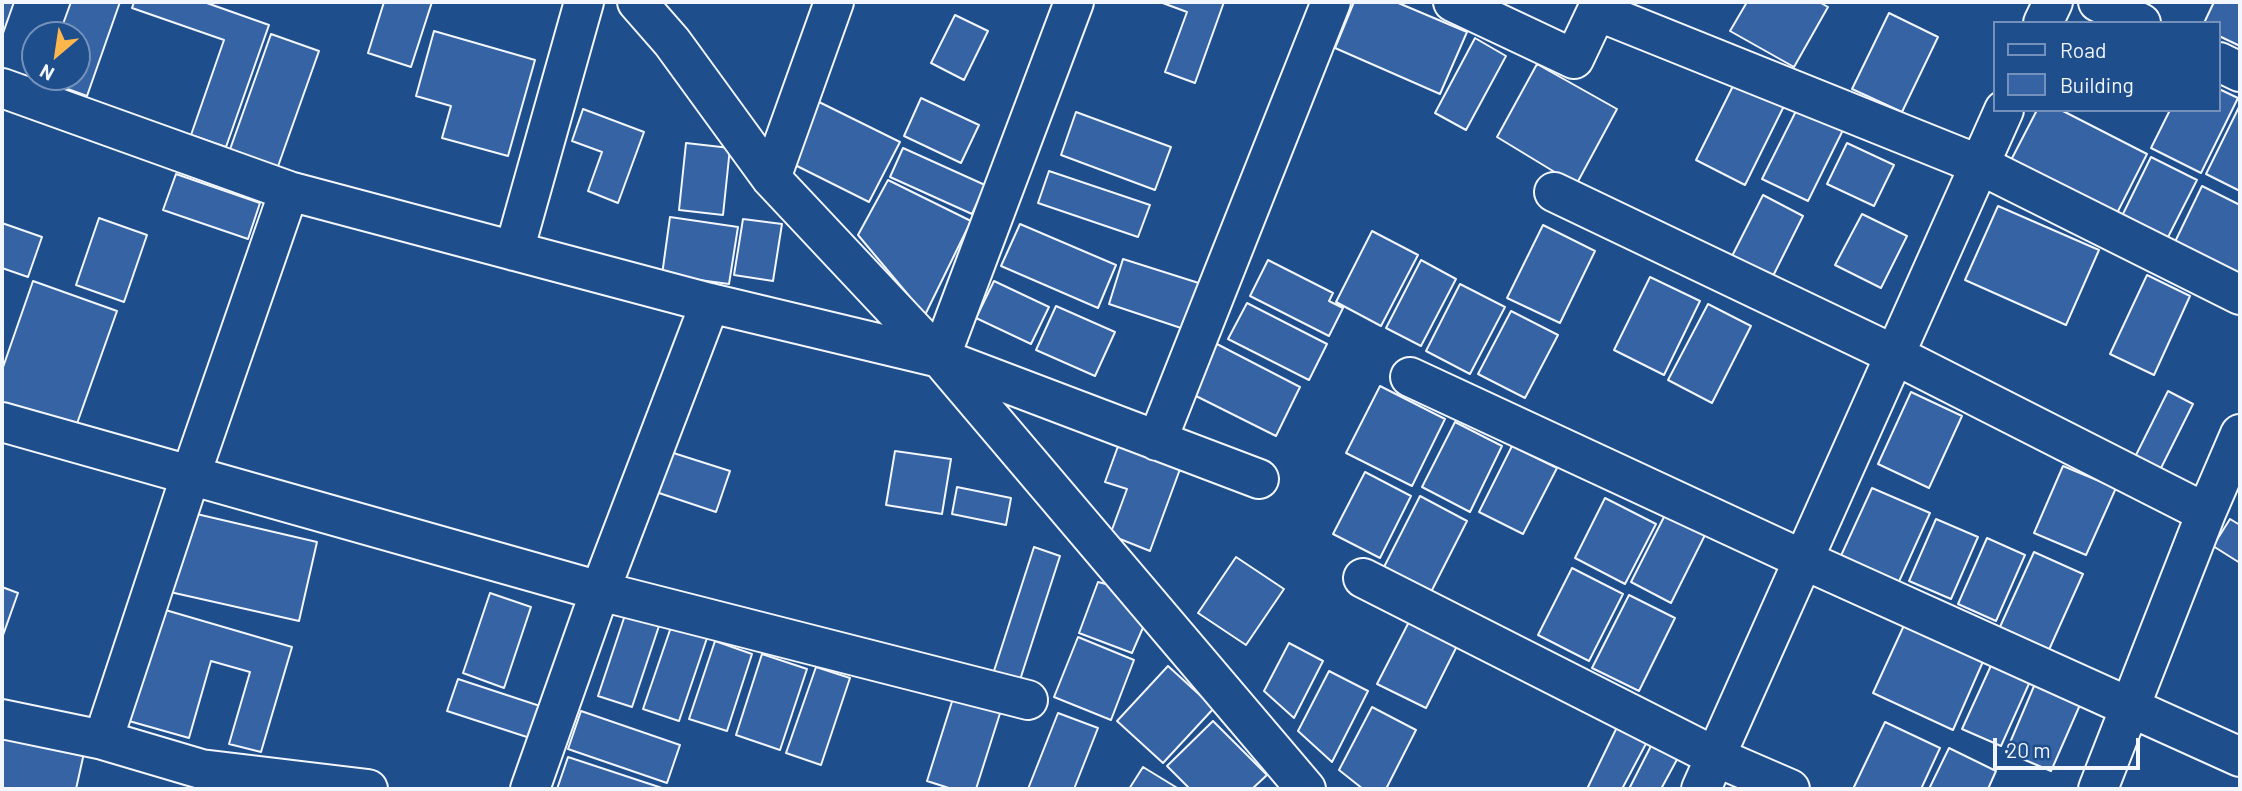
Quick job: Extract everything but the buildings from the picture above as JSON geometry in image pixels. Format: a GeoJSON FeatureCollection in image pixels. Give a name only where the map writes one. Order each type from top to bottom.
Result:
{"type":"FeatureCollection","features":[{"type":"Feature","properties":{"kind":"street"},"geometry":{"type":"LineString","coordinates":[[514,251],[584,2]]}},
{"type":"Feature","properties":{"kind":"street"},"geometry":{"type":"LineString","coordinates":[[637,2],[672,42],[771,178],[940,358],[1306,789]]}},
{"type":"Feature","properties":{"kind":"street"},"geometry":{"type":"LineString","coordinates":[[771,178],[834,2]]}},
{"type":"Feature","properties":{"kind":"street"},"geometry":{"type":"LineString","coordinates":[[940,358],[1074,2]]}},
{"type":"Feature","properties":{"kind":"street"},"geometry":{"type":"LineString","coordinates":[[1157,441],[1331,2]]}},
{"type":"Feature","properties":{"kind":"street"},"geometry":{"type":"LineString","coordinates":[[1453,2],[1574,59],[1599,6],[1980,165],[2240,295]]}},
{"type":"Feature","properties":{"kind":"street"},"geometry":{"type":"LineString","coordinates":[[2044,21],[2053,2]]}},
{"type":"Feature","properties":{"kind":"street"},"geometry":{"type":"LineString","coordinates":[[2098,2],[2137,21]]}},
{"type":"Feature","properties":{"kind":"street"},"geometry":{"type":"LineString","coordinates":[[2221,63],[2240,72]]}},
{"type":"Feature","properties":{"kind":"street"},"geometry":{"type":"LineString","coordinates":[[2,88],[289,191],[710,303],[940,358],[1259,479]]}},
{"type":"Feature","properties":{"kind":"street"},"geometry":{"type":"LineString","coordinates":[[1708,773],[2003,112]]}},
{"type":"Feature","properties":{"kind":"street"},"geometry":{"type":"LineString","coordinates":[[103,740],[289,191]]}},
{"type":"Feature","properties":{"kind":"street"},"geometry":{"type":"LineString","coordinates":[[1554,192],[1895,355],[2207,513]]}},
{"type":"Feature","properties":{"kind":"street"},"geometry":{"type":"LineString","coordinates":[[530,789],[600,591],[710,303]]}},
{"type":"Feature","properties":{"kind":"street"},"geometry":{"type":"LineString","coordinates":[[1410,377],[1804,560],[2240,757]]}},
{"type":"Feature","properties":{"kind":"street"},"geometry":{"type":"LineString","coordinates":[[2,422],[600,591],[1028,700]]}},
{"type":"Feature","properties":{"kind":"street"},"geometry":{"type":"LineString","coordinates":[[2098,789],[2207,513],[2239,442]]}},
{"type":"Feature","properties":{"kind":"street"},"geometry":{"type":"LineString","coordinates":[[1363,578],[1708,773],[1790,789]]}},
{"type":"Feature","properties":{"kind":"street"},"geometry":{"type":"LineString","coordinates":[[2,719],[103,740],[198,779],[368,789]]}}]}
